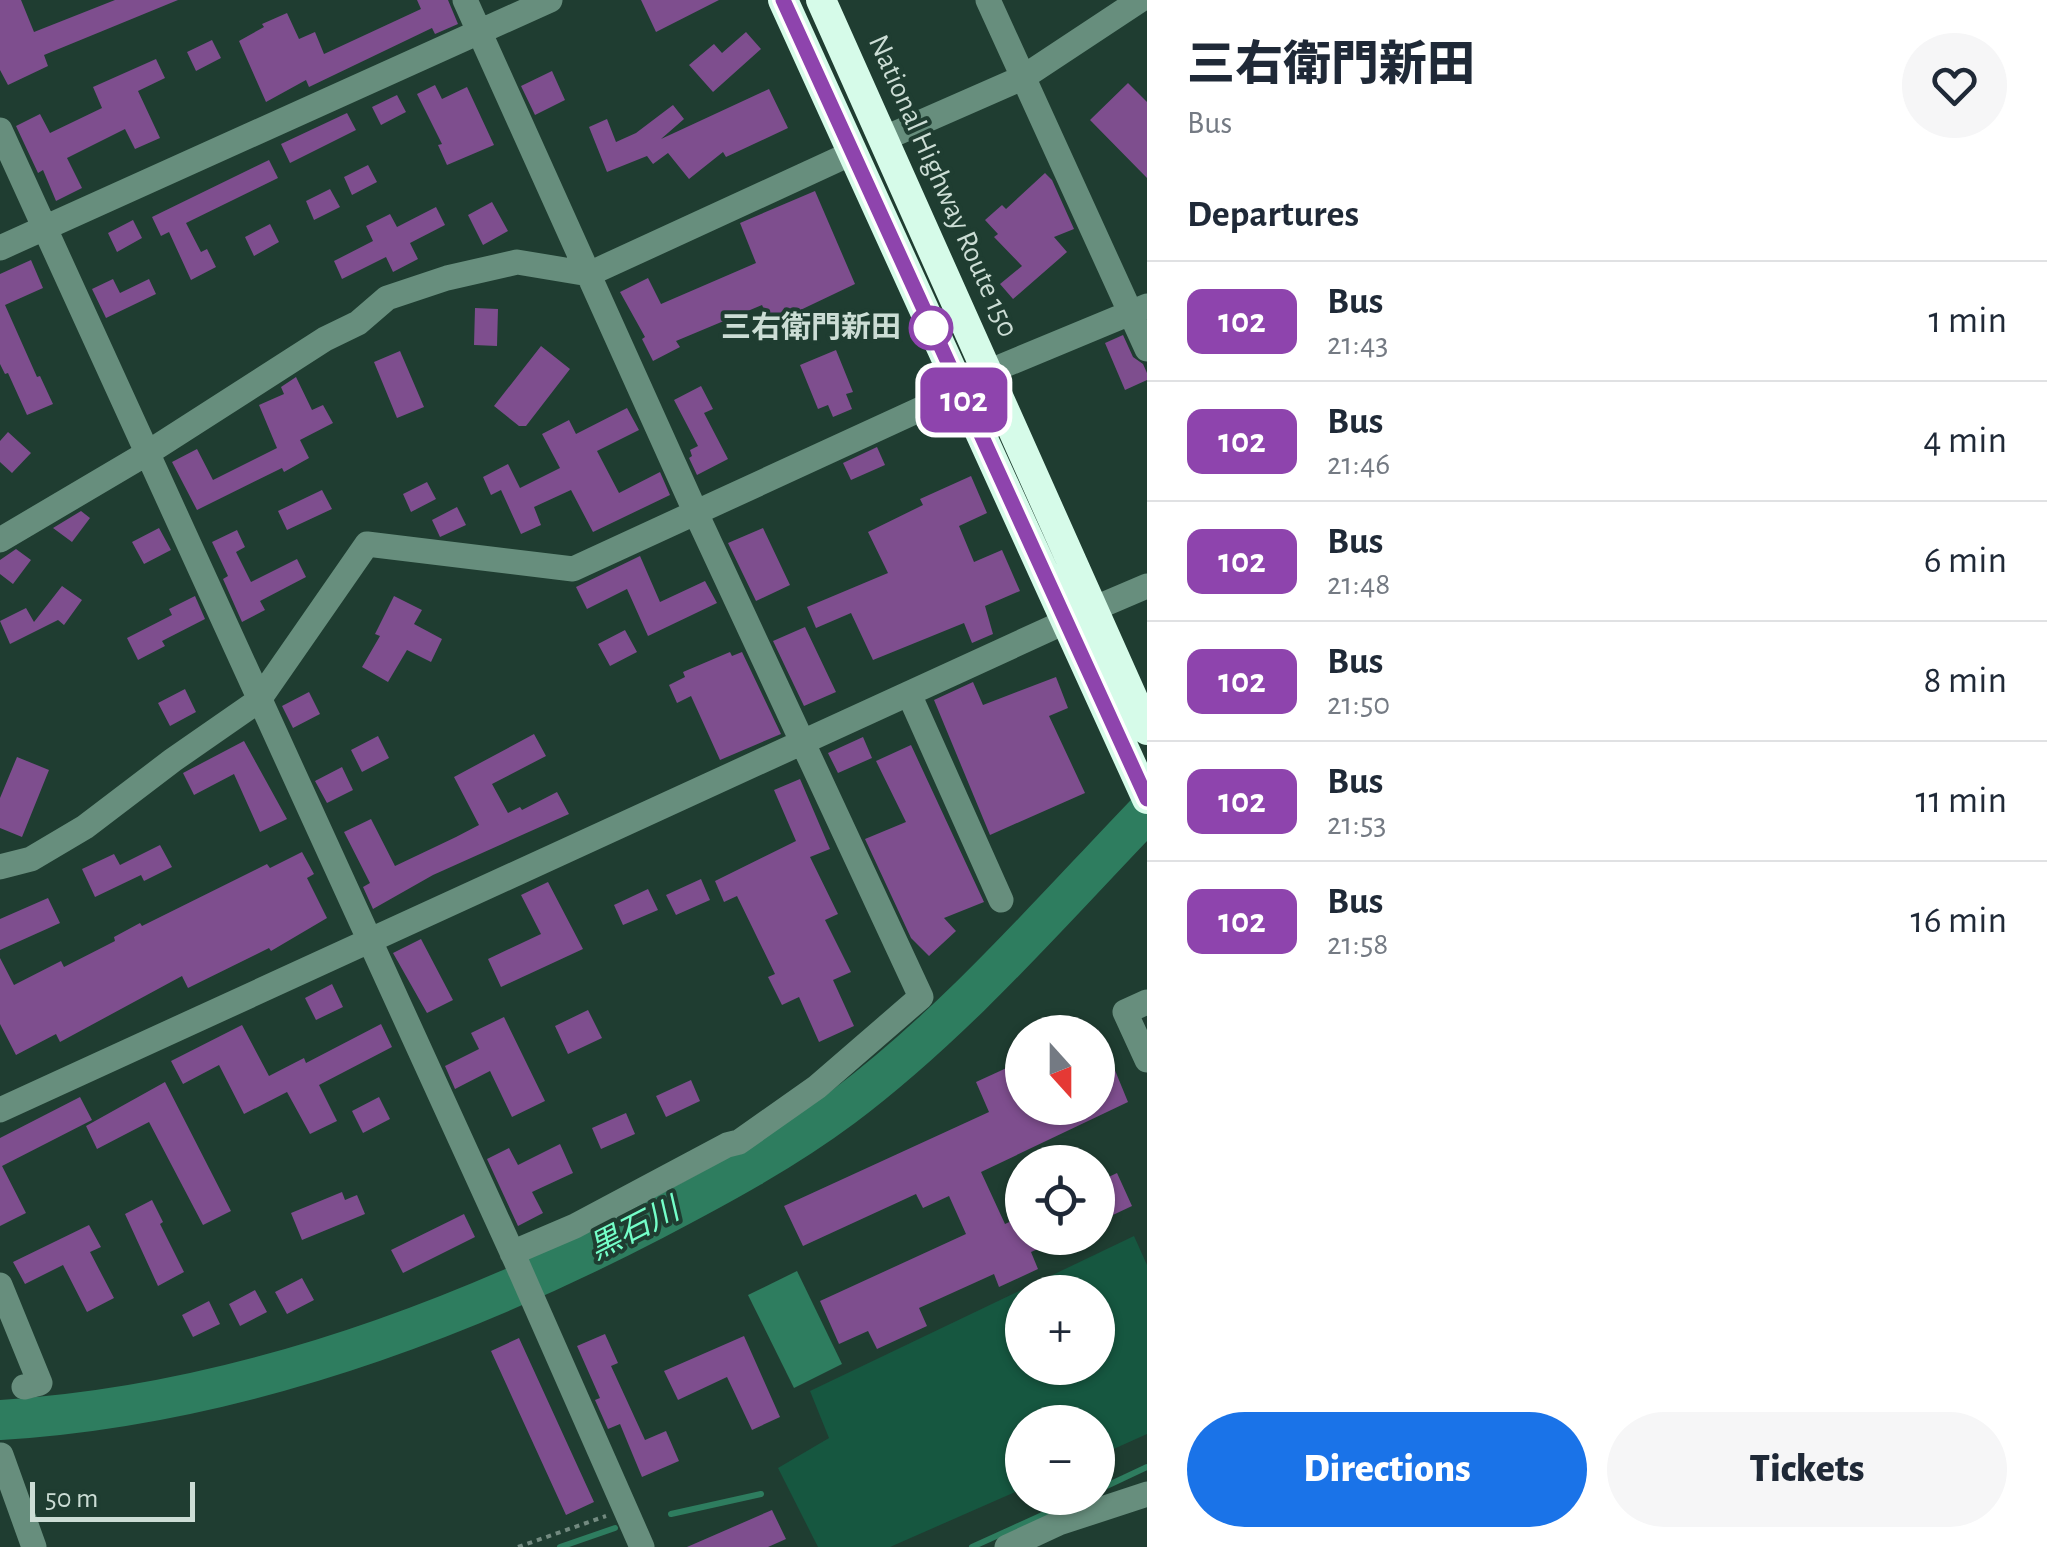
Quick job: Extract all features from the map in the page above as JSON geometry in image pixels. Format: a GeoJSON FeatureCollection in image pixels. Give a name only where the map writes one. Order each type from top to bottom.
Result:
{"type":"FeatureCollection","features":[{"type":"Feature","properties":{"kind":"highway","name":"National Highway Route 150"},"geometry":{"type":"LineString","coordinates":[[783,0],[960,391],[1080,615],[1147,730]]}},
{"type":"Feature","properties":{"kind":"highway","name":"National Highway Route 150"},"geometry":{"type":"LineString","coordinates":[[821,0],[988,372],[1144,792]]}},
{"type":"Feature","properties":{"kind":"street"},"geometry":{"type":"LineString","coordinates":[[465,0],[695,511],[921,997],[817,1088],[740,1142],[726,1145],[514,1257]]}},
{"type":"Feature","properties":{"kind":"street"},"geometry":{"type":"LineString","coordinates":[[0,248],[550,0]]}},
{"type":"Feature","properties":{"kind":"street"},"geometry":{"type":"LineString","coordinates":[[988,0],[1022,78],[1139,309],[1147,349]]}},
{"type":"Feature","properties":{"kind":"street"},"geometry":{"type":"LineString","coordinates":[[883,139],[1022,78],[1140,0]]}},
{"type":"Feature","properties":{"kind":"street"},"geometry":{"type":"LineString","coordinates":[[0,130],[514,1257],[642,1547]]}},
{"type":"Feature","properties":{"kind":"street"},"geometry":{"type":"LineString","coordinates":[[0,540],[149,452],[324,339],[358,323],[386,298],[447,278],[517,262],[589,274],[852,153]]}},
{"type":"Feature","properties":{"kind":"street"},"geometry":{"type":"LineString","coordinates":[[988,372],[1139,309]]}},
{"type":"Feature","properties":{"kind":"street"},"geometry":{"type":"LineString","coordinates":[[0,867],[31,859],[85,827],[258,701],[367,544],[572,569],[960,391]]}},
{"type":"Feature","properties":{"kind":"street"},"geometry":{"type":"LineString","coordinates":[[0,1110],[1147,586]]}},
{"type":"Feature","properties":{"kind":"street"},"geometry":{"type":"LineString","coordinates":[[909,694],[1000,900]]}},
{"type":"Feature","properties":{"kind":"street"},"geometry":{"type":"LineString","coordinates":[[1147,1002],[1125,1012],[1147,1060]]}},
{"type":"Feature","properties":{"kind":"street"},"geometry":{"type":"LineString","coordinates":[[0,1285],[40,1384],[24,1387]]}},
{"type":"Feature","properties":{"kind":"street"},"geometry":{"type":"LineString","coordinates":[[1,1455],[34,1547]]}},
{"type":"Feature","properties":{"kind":"street"},"geometry":{"type":"LineString","coordinates":[[1008,1547],[1059,1523],[1147,1494]]}},
{"type":"Feature","properties":{"kind":"path"},"geometry":{"type":"LineString","coordinates":[[518,1547],[624,1509]]}},
{"type":"Feature","properties":{"kind":"shaded area"},"geometry":{"type":"Polygon","coordinates":[[[1134,1236],[1147,1265],[1147,1434],[1115,1448],[1115,1405],[1005,1405],[1005,1496],[890,1547],[818,1547],[778,1468],[829,1438],[810,1391],[1005,1298],[1005,1385],[1115,1385],[1115,1275],[1052,1275],[1094,1255],[1115,1255],[1115,1245],[1134,1236]]]}},
{"type":"Feature","properties":{"kind":"shaded area"},"geometry":{"type":"Polygon","coordinates":[[[797,1271],[842,1364],[794,1388],[748,1295],[797,1271]]]}},
{"type":"Feature","properties":{"kind":"building"},"geometry":{"type":"Polygon","coordinates":[[[0,0],[21,0],[34,32],[115,0],[178,0],[44,55],[48,66],[8,85],[0,70],[0,0]]]}},
{"type":"Feature","properties":{"kind":"building"},"geometry":{"type":"Polygon","coordinates":[[[417,0],[448,0],[458,24],[435,34],[432,28],[309,87],[306,80],[266,102],[239,41],[264,27],[262,24],[287,13],[299,39],[315,32],[324,54],[421,9],[417,0]]]}},
{"type":"Feature","properties":{"kind":"building"},"geometry":{"type":"Polygon","coordinates":[[[641,0],[719,0],[656,32],[641,0]]]}},
{"type":"Feature","properties":{"kind":"building"},"geometry":{"type":"Polygon","coordinates":[[[746,32],[761,49],[713,92],[689,65],[714,44],[722,53],[746,32]]]}},
{"type":"Feature","properties":{"kind":"building"},"geometry":{"type":"Polygon","coordinates":[[[212,40],[221,58],[196,71],[187,52],[212,40]]]}},
{"type":"Feature","properties":{"kind":"building"},"geometry":{"type":"Polygon","coordinates":[[[156,59],[165,78],[138,91],[160,138],[135,149],[125,129],[67,158],[82,188],[56,201],[43,170],[38,173],[16,126],[40,114],[50,133],[102,108],[93,87],[156,59]]]}},
{"type":"Feature","properties":{"kind":"building"},"geometry":{"type":"Polygon","coordinates":[[[552,71],[565,100],[535,115],[521,86],[552,71]]]}},
{"type":"Feature","properties":{"kind":"building"},"geometry":{"type":"Polygon","coordinates":[[[1128,83],[1147,102],[1147,178],[1090,120],[1128,83]]]}},
{"type":"Feature","properties":{"kind":"building"},"geometry":{"type":"Polygon","coordinates":[[[435,85],[442,99],[467,87],[494,145],[447,165],[438,145],[442,144],[417,94],[435,85]]]}},
{"type":"Feature","properties":{"kind":"building"},"geometry":{"type":"Polygon","coordinates":[[[769,89],[788,128],[726,157],[723,152],[689,179],[668,153],[653,164],[647,156],[607,172],[589,127],[607,119],[616,142],[636,133],[673,105],[684,119],[661,139],[769,89]]]}},
{"type":"Feature","properties":{"kind":"building"},"geometry":{"type":"Polygon","coordinates":[[[397,95],[406,112],[381,125],[372,107],[397,95]]]}},
{"type":"Feature","properties":{"kind":"building"},"geometry":{"type":"Polygon","coordinates":[[[347,113],[356,130],[290,163],[281,144],[347,113]]]}},
{"type":"Feature","properties":{"kind":"building"},"geometry":{"type":"Polygon","coordinates":[[[269,160],[278,178],[186,223],[201,252],[207,249],[216,267],[191,280],[169,232],[161,236],[152,217],[269,160]]]}},
{"type":"Feature","properties":{"kind":"building"},"geometry":{"type":"Polygon","coordinates":[[[368,165],[377,182],[352,195],[344,177],[368,165]]]}},
{"type":"Feature","properties":{"kind":"building"},"geometry":{"type":"Polygon","coordinates":[[[1045,173],[1074,229],[1054,237],[1067,252],[1013,299],[1000,284],[1022,266],[994,237],[998,234],[985,220],[1002,205],[1006,209],[1045,173]]]}},
{"type":"Feature","properties":{"kind":"building"},"geometry":{"type":"Polygon","coordinates":[[[330,189],[340,207],[314,220],[306,201],[330,189]]]}},
{"type":"Feature","properties":{"kind":"building"},"geometry":{"type":"Polygon","coordinates":[[[815,191],[855,284],[771,324],[762,305],[676,341],[680,347],[653,361],[642,339],[645,337],[620,292],[648,278],[661,304],[756,263],[740,223],[815,191]]]}},
{"type":"Feature","properties":{"kind":"building"},"geometry":{"type":"Polygon","coordinates":[[[492,202],[508,231],[483,245],[468,215],[492,202]]]}},
{"type":"Feature","properties":{"kind":"building"},"geometry":{"type":"Polygon","coordinates":[[[436,207],[445,225],[410,243],[418,259],[393,272],[386,257],[342,279],[334,261],[373,241],[366,226],[390,214],[397,227],[436,207]]]}},
{"type":"Feature","properties":{"kind":"building"},"geometry":{"type":"Polygon","coordinates":[[[133,220],[142,238],[117,252],[108,233],[133,220]]]}},
{"type":"Feature","properties":{"kind":"building"},"geometry":{"type":"Polygon","coordinates":[[[270,224],[279,242],[254,256],[245,237],[270,224]]]}},
{"type":"Feature","properties":{"kind":"building"},"geometry":{"type":"Polygon","coordinates":[[[31,260],[43,288],[5,305],[53,404],[27,415],[0,364],[0,274],[31,260]]]}},
{"type":"Feature","properties":{"kind":"building"},"geometry":{"type":"Polygon","coordinates":[[[113,279],[120,293],[149,279],[156,294],[106,318],[92,289],[113,279]]]}},
{"type":"Feature","properties":{"kind":"building"},"geometry":{"type":"Polygon","coordinates":[[[475,308],[498,309],[497,346],[474,345],[475,308]]]}},
{"type":"Feature","properties":{"kind":"building"},"geometry":{"type":"Polygon","coordinates":[[[1123,335],[1133,357],[1147,373],[1147,380],[1125,390],[1105,343],[1123,335]]]}},
{"type":"Feature","properties":{"kind":"building"},"geometry":{"type":"Polygon","coordinates":[[[541,346],[570,369],[526,426],[519,426],[494,406],[541,346]]]}},
{"type":"Feature","properties":{"kind":"building"},"geometry":{"type":"Polygon","coordinates":[[[836,350],[853,392],[846,394],[852,409],[833,417],[828,405],[818,409],[800,365],[836,350]]]}},
{"type":"Feature","properties":{"kind":"building"},"geometry":{"type":"Polygon","coordinates":[[[400,351],[424,407],[397,418],[374,362],[400,351]]]}},
{"type":"Feature","properties":{"kind":"building"},"geometry":{"type":"Polygon","coordinates":[[[296,377],[312,410],[323,405],[333,423],[300,440],[309,458],[197,510],[172,462],[197,449],[213,480],[277,448],[259,405],[284,394],[281,387],[296,377]]]}},
{"type":"Feature","properties":{"kind":"building"},"geometry":{"type":"Polygon","coordinates":[[[701,386],[713,409],[704,413],[728,459],[697,475],[689,458],[690,450],[698,446],[674,400],[701,386]]]}},
{"type":"Feature","properties":{"kind":"building"},"geometry":{"type":"Polygon","coordinates":[[[627,408],[639,430],[597,451],[619,493],[660,472],[670,495],[593,532],[571,490],[534,507],[541,525],[521,534],[501,490],[491,495],[483,477],[508,464],[520,488],[560,468],[542,434],[569,420],[576,434],[627,408]]]}},
{"type":"Feature","properties":{"kind":"building"},"geometry":{"type":"Polygon","coordinates":[[[8,432],[31,453],[12,473],[0,462],[0,441],[8,432]]]}},
{"type":"Feature","properties":{"kind":"building"},"geometry":{"type":"Polygon","coordinates":[[[877,447],[885,465],[851,480],[843,463],[877,447]]]}},
{"type":"Feature","properties":{"kind":"building"},"geometry":{"type":"Polygon","coordinates":[[[971,476],[987,513],[959,526],[974,562],[1002,550],[1020,591],[985,606],[993,634],[972,643],[964,623],[873,660],[851,613],[816,628],[807,607],[888,573],[868,532],[923,505],[920,499],[971,476]]]}},
{"type":"Feature","properties":{"kind":"building"},"geometry":{"type":"Polygon","coordinates":[[[427,482],[436,499],[411,512],[403,494],[427,482]]]}},
{"type":"Feature","properties":{"kind":"building"},"geometry":{"type":"Polygon","coordinates":[[[322,490],[332,509],[287,530],[278,511],[322,490]]]}},
{"type":"Feature","properties":{"kind":"building"},"geometry":{"type":"Polygon","coordinates":[[[457,507],[466,525],[440,537],[432,520],[457,507]]]}},
{"type":"Feature","properties":{"kind":"building"},"geometry":{"type":"Polygon","coordinates":[[[81,511],[90,518],[72,542],[53,528],[81,511]]]}},
{"type":"Feature","properties":{"kind":"building"},"geometry":{"type":"Polygon","coordinates":[[[159,528],[171,550],[144,564],[132,542],[159,528]]]}},
{"type":"Feature","properties":{"kind":"building"},"geometry":{"type":"Polygon","coordinates":[[[763,528],[790,585],[756,601],[728,543],[763,528]]]}},
{"type":"Feature","properties":{"kind":"building"},"geometry":{"type":"Polygon","coordinates":[[[237,530],[245,547],[236,552],[251,582],[297,559],[306,577],[260,601],[265,610],[242,622],[223,579],[228,576],[212,542],[237,530]]]}},
{"type":"Feature","properties":{"kind":"building"},"geometry":{"type":"Polygon","coordinates":[[[16,549],[31,560],[13,584],[0,574],[0,560],[16,549]]]}},
{"type":"Feature","properties":{"kind":"building"},"geometry":{"type":"Polygon","coordinates":[[[640,556],[660,602],[705,581],[717,603],[648,636],[627,589],[587,609],[576,587],[640,556]]]}},
{"type":"Feature","properties":{"kind":"building"},"geometry":{"type":"Polygon","coordinates":[[[62,586],[82,600],[64,625],[58,620],[10,644],[0,621],[26,608],[34,622],[62,586]]]}},
{"type":"Feature","properties":{"kind":"building"},"geometry":{"type":"Polygon","coordinates":[[[195,596],[205,619],[162,641],[165,646],[138,660],[127,638],[172,615],[169,609],[195,596]]]}},
{"type":"Feature","properties":{"kind":"building"},"geometry":{"type":"Polygon","coordinates":[[[394,596],[422,610],[414,624],[442,639],[431,662],[407,650],[388,682],[362,667],[380,636],[375,634],[394,596]]]}},
{"type":"Feature","properties":{"kind":"building"},"geometry":{"type":"Polygon","coordinates":[[[805,627],[836,692],[804,706],[773,641],[805,627]]]}},
{"type":"Feature","properties":{"kind":"building"},"geometry":{"type":"Polygon","coordinates":[[[625,630],[637,652],[610,666],[598,644],[625,630]]]}},
{"type":"Feature","properties":{"kind":"building"},"geometry":{"type":"Polygon","coordinates":[[[730,652],[732,656],[742,652],[781,734],[720,760],[691,696],[677,703],[669,685],[685,677],[683,672],[730,652]]]}},
{"type":"Feature","properties":{"kind":"building"},"geometry":{"type":"Polygon","coordinates":[[[1056,677],[1068,708],[1049,716],[1085,793],[990,835],[934,700],[973,682],[983,705],[1056,677]]]}},
{"type":"Feature","properties":{"kind":"building"},"geometry":{"type":"Polygon","coordinates":[[[185,689],[196,712],[170,726],[158,703],[185,689]]]}},
{"type":"Feature","properties":{"kind":"building"},"geometry":{"type":"Polygon","coordinates":[[[309,692],[320,714],[293,728],[282,706],[309,692]]]}},
{"type":"Feature","properties":{"kind":"building"},"geometry":{"type":"Polygon","coordinates":[[[534,734],[546,756],[492,784],[508,813],[557,792],[569,814],[433,875],[373,909],[363,887],[370,883],[344,832],[371,819],[395,866],[456,837],[479,825],[454,777],[534,734]]]}},
{"type":"Feature","properties":{"kind":"building"},"geometry":{"type":"Polygon","coordinates":[[[378,736],[389,758],[362,772],[351,750],[378,736]]]}},
{"type":"Feature","properties":{"kind":"building"},"geometry":{"type":"Polygon","coordinates":[[[863,737],[872,758],[838,773],[828,753],[863,737]]]}},
{"type":"Feature","properties":{"kind":"building"},"geometry":{"type":"Polygon","coordinates":[[[244,741],[287,819],[260,832],[234,774],[194,795],[183,773],[244,741]]]}},
{"type":"Feature","properties":{"kind":"building"},"geometry":{"type":"Polygon","coordinates":[[[911,745],[984,902],[944,918],[956,931],[929,956],[911,938],[865,839],[906,822],[876,761],[911,745]]]}},
{"type":"Feature","properties":{"kind":"building"},"geometry":{"type":"Polygon","coordinates":[[[17,757],[49,770],[22,837],[0,828],[0,798],[17,757]]]}},
{"type":"Feature","properties":{"kind":"building"},"geometry":{"type":"Polygon","coordinates":[[[342,767],[353,790],[327,803],[315,781],[342,767]]]}},
{"type":"Feature","properties":{"kind":"building"},"geometry":{"type":"Polygon","coordinates":[[[800,779],[830,849],[810,857],[838,914],[825,920],[851,972],[833,980],[854,1026],[819,1042],[799,997],[782,1005],[768,977],[775,974],[737,896],[724,902],[715,881],[796,841],[774,790],[800,779]]]}},
{"type":"Feature","properties":{"kind":"building"},"geometry":{"type":"Polygon","coordinates":[[[160,845],[172,867],[144,881],[141,875],[95,897],[82,869],[114,854],[120,865],[160,845]]]}},
{"type":"Feature","properties":{"kind":"building"},"geometry":{"type":"Polygon","coordinates":[[[302,852],[314,874],[307,878],[327,918],[271,951],[269,948],[188,988],[182,976],[60,1042],[56,1034],[16,1055],[0,1024],[0,958],[14,985],[61,961],[64,967],[115,941],[114,937],[140,923],[142,926],[267,864],[270,868],[302,852]]]}},
{"type":"Feature","properties":{"kind":"building"},"geometry":{"type":"Polygon","coordinates":[[[701,879],[710,900],[676,915],[666,895],[701,879]]]}},
{"type":"Feature","properties":{"kind":"building"},"geometry":{"type":"Polygon","coordinates":[[[548,882],[583,949],[501,987],[488,959],[541,934],[521,895],[548,882]]]}},
{"type":"Feature","properties":{"kind":"building"},"geometry":{"type":"Polygon","coordinates":[[[648,889],[658,910],[623,925],[614,905],[648,889]]]}},
{"type":"Feature","properties":{"kind":"building"},"geometry":{"type":"Polygon","coordinates":[[[48,898],[60,923],[0,950],[0,919],[48,898]]]}},
{"type":"Feature","properties":{"kind":"building"},"geometry":{"type":"Polygon","coordinates":[[[421,939],[453,1000],[427,1013],[393,953],[421,939]]]}},
{"type":"Feature","properties":{"kind":"building"},"geometry":{"type":"Polygon","coordinates":[[[332,984],[343,1007],[316,1020],[305,998],[332,984]]]}},
{"type":"Feature","properties":{"kind":"building"},"geometry":{"type":"Polygon","coordinates":[[[588,1010],[602,1038],[568,1054],[555,1026],[588,1010]]]}},
{"type":"Feature","properties":{"kind":"building"},"geometry":{"type":"Polygon","coordinates":[[[504,1017],[545,1101],[512,1117],[490,1071],[455,1089],[445,1066],[479,1049],[471,1033],[504,1017]]]}},
{"type":"Feature","properties":{"kind":"building"},"geometry":{"type":"Polygon","coordinates":[[[381,1024],[392,1047],[319,1085],[337,1121],[310,1134],[287,1092],[244,1114],[219,1065],[183,1084],[171,1061],[242,1025],[269,1076],[304,1058],[306,1063],[381,1024]]]}},
{"type":"Feature","properties":{"kind":"building"},"geometry":{"type":"Polygon","coordinates":[[[1005,1069],[1005,1125],[1080,1125],[1038,1145],[1005,1145],[1005,1161],[981,1172],[1005,1224],[1005,1255],[1032,1255],[1038,1269],[1025,1275],[1005,1275],[1005,1284],[999,1287],[994,1274],[919,1308],[927,1326],[877,1349],[868,1331],[839,1344],[820,1301],[966,1234],[949,1196],[923,1208],[916,1194],[803,1246],[784,1206],[989,1112],[976,1082],[1005,1069]]]}},
{"type":"Feature","properties":{"kind":"building"},"geometry":{"type":"Polygon","coordinates":[[[1115,1070],[1128,1102],[1115,1108],[1115,1070]]]}},
{"type":"Feature","properties":{"kind":"building"},"geometry":{"type":"Polygon","coordinates":[[[691,1080],[700,1101],[666,1117],[656,1096],[691,1080]]]}},
{"type":"Feature","properties":{"kind":"building"},"geometry":{"type":"Polygon","coordinates":[[[165,1082],[231,1211],[203,1225],[149,1122],[97,1149],[86,1126],[165,1082]]]}},
{"type":"Feature","properties":{"kind":"building"},"geometry":{"type":"Polygon","coordinates":[[[80,1097],[92,1120],[2,1166],[26,1213],[0,1226],[0,1138],[80,1097]]]}},
{"type":"Feature","properties":{"kind":"building"},"geometry":{"type":"Polygon","coordinates":[[[379,1097],[390,1119],[363,1133],[352,1111],[379,1097]]]}},
{"type":"Feature","properties":{"kind":"building"},"geometry":{"type":"Polygon","coordinates":[[[626,1113],[635,1134],[601,1149],[592,1128],[626,1113]]]}},
{"type":"Feature","properties":{"kind":"building"},"geometry":{"type":"Polygon","coordinates":[[[560,1144],[573,1173],[532,1192],[543,1213],[518,1226],[487,1159],[509,1148],[518,1165],[560,1144]]]}},
{"type":"Feature","properties":{"kind":"building"},"geometry":{"type":"Polygon","coordinates":[[[1115,1174],[1132,1206],[1115,1214],[1115,1174]]]}},
{"type":"Feature","properties":{"kind":"building"},"geometry":{"type":"Polygon","coordinates":[[[342,1192],[345,1200],[357,1195],[365,1214],[302,1240],[291,1213],[342,1192]]]}},
{"type":"Feature","properties":{"kind":"building"},"geometry":{"type":"Polygon","coordinates":[[[152,1200],[184,1272],[158,1286],[125,1214],[152,1200]]]}},
{"type":"Feature","properties":{"kind":"building"},"geometry":{"type":"Polygon","coordinates":[[[464,1214],[475,1237],[403,1273],[391,1250],[464,1214]]]}},
{"type":"Feature","properties":{"kind":"building"},"geometry":{"type":"Polygon","coordinates":[[[89,1225],[101,1247],[90,1252],[114,1298],[87,1312],[63,1265],[25,1284],[13,1262],[89,1225]]]}},
{"type":"Feature","properties":{"kind":"building"},"geometry":{"type":"Polygon","coordinates":[[[302,1278],[314,1300],[287,1314],[275,1292],[302,1278]]]}},
{"type":"Feature","properties":{"kind":"building"},"geometry":{"type":"Polygon","coordinates":[[[255,1290],[267,1312],[240,1326],[229,1304],[255,1290]]]}},
{"type":"Feature","properties":{"kind":"building"},"geometry":{"type":"Polygon","coordinates":[[[209,1301],[220,1324],[193,1337],[182,1315],[209,1301]]]}},
{"type":"Feature","properties":{"kind":"building"},"geometry":{"type":"Polygon","coordinates":[[[605,1334],[618,1363],[611,1366],[645,1440],[666,1431],[679,1461],[642,1477],[620,1424],[608,1429],[595,1400],[600,1398],[577,1346],[605,1334]]]}},
{"type":"Feature","properties":{"kind":"building"},"geometry":{"type":"Polygon","coordinates":[[[744,1336],[780,1417],[752,1430],[727,1377],[678,1400],[664,1371],[744,1336]]]}},
{"type":"Feature","properties":{"kind":"building"},"geometry":{"type":"Polygon","coordinates":[[[519,1338],[594,1502],[566,1515],[491,1351],[519,1338]]]}},
{"type":"Feature","properties":{"kind":"building"},"geometry":{"type":"Polygon","coordinates":[[[772,1510],[786,1539],[768,1547],[687,1547],[772,1510]]]}},
{"type":"Feature","properties":{"kind":"waterway","name":"黒石川"},"geometry":{"type":"LineString","coordinates":[[0,1420],[86,1412],[170,1398],[337,1354],[499,1294],[678,1207],[798,1138],[884,1074],[1001,966],[1147,812]]}},
{"type":"Feature","properties":{"kind":"waterway"},"geometry":{"type":"LineString","coordinates":[[1115,1482],[1147,1467]]}},
{"type":"Feature","properties":{"kind":"waterway"},"geometry":{"type":"LineString","coordinates":[[671,1514],[761,1494]]}},
{"type":"Feature","properties":{"kind":"waterway"},"geometry":{"type":"LineString","coordinates":[[972,1547],[1043,1515]]}},
{"type":"Feature","properties":{"kind":"waterway"},"geometry":{"type":"LineString","coordinates":[[560,1547],[615,1528]]}},
{"type":"Feature","properties":{"kind":"bus line","name":"102"},"geometry":{"type":"LineString","coordinates":[[783,0],[1147,799]]}},
{"type":"Feature","properties":{"kind":"place","name":"三右衛門新田"},"geometry":{"type":"Point","coordinates":[931,328]}}]}
